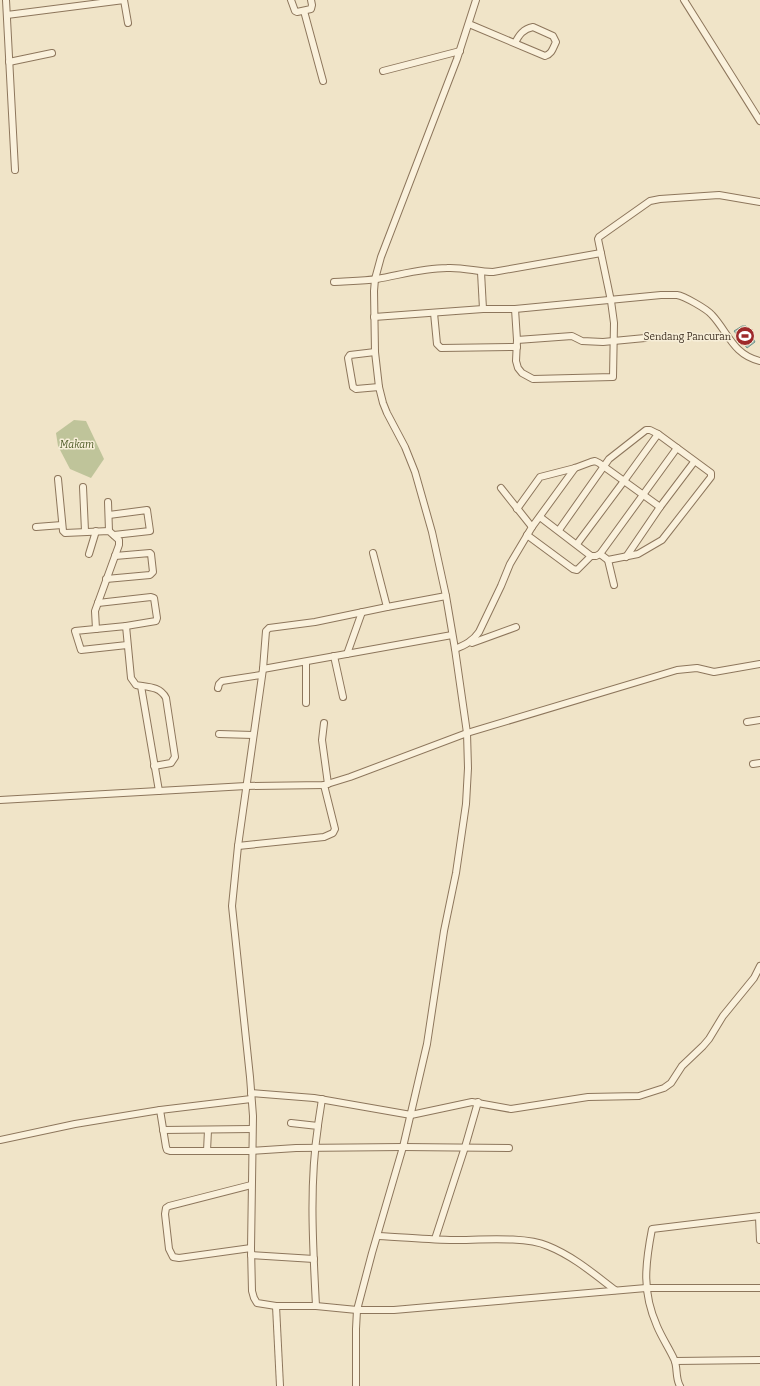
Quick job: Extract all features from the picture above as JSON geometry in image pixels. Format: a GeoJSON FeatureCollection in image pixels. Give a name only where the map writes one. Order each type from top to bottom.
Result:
{"type":"FeatureCollection","features":[{"type":"Feature","properties":{"kind":"street"},"geometry":{"type":"LineString","coordinates":[[6,0],[16,170]]}},
{"type":"Feature","properties":{"kind":"street"},"geometry":{"type":"LineString","coordinates":[[6,15],[124,0],[128,22]]}},
{"type":"Feature","properties":{"kind":"street"},"geometry":{"type":"LineString","coordinates":[[291,0],[296,12],[311,9],[312,7],[310,0]]}},
{"type":"Feature","properties":{"kind":"street"},"geometry":{"type":"LineString","coordinates":[[356,1386],[357,1310],[403,1147],[427,1044],[466,804],[468,768],[467,733],[455,649],[446,596],[432,532],[419,483],[405,447],[385,408],[379,387],[375,352],[375,279],[381,257],[460,51],[476,0]]}},
{"type":"Feature","properties":{"kind":"street"},"geometry":{"type":"LineString","coordinates":[[684,0],[760,121]]}},
{"type":"Feature","properties":{"kind":"street"},"geometry":{"type":"LineString","coordinates":[[304,11],[323,82]]}},
{"type":"Feature","properties":{"kind":"street"},"geometry":{"type":"LineString","coordinates":[[469,24],[545,56],[551,52],[556,42],[553,36],[533,27],[520,34],[515,43]]}},
{"type":"Feature","properties":{"kind":"street"},"geometry":{"type":"LineString","coordinates":[[382,71],[460,51]]}},
{"type":"Feature","properties":{"kind":"street"},"geometry":{"type":"LineString","coordinates":[[9,62],[52,52]]}},
{"type":"Feature","properties":{"kind":"street"},"geometry":{"type":"LineString","coordinates":[[515,310],[517,340],[516,361],[518,368],[522,373],[533,379],[613,377],[614,323],[611,301],[600,253],[599,237],[650,201],[719,195],[760,202]]}},
{"type":"Feature","properties":{"kind":"street"},"geometry":{"type":"LineString","coordinates":[[334,282],[375,279],[414,271],[442,268],[493,272],[600,253]]}},
{"type":"Feature","properties":{"kind":"street"},"geometry":{"type":"LineString","coordinates":[[481,272],[483,309]]}},
{"type":"Feature","properties":{"kind":"street"},"geometry":{"type":"LineString","coordinates":[[374,317],[483,309],[515,310],[661,295],[681,296],[706,310],[716,320],[728,338],[750,359],[760,360]]}},
{"type":"Feature","properties":{"kind":"street"},"geometry":{"type":"LineString","coordinates":[[434,313],[437,344],[441,348],[517,347]]}},
{"type":"Feature","properties":{"kind":"street"},"geometry":{"type":"LineString","coordinates":[[517,340],[572,336],[586,342],[613,342],[645,338]]}},
{"type":"Feature","properties":{"kind":"street"},"geometry":{"type":"LineString","coordinates":[[375,352],[350,355],[348,358],[353,387],[356,389],[379,387]]}},
{"type":"Feature","properties":{"kind":"street"},"geometry":{"type":"LineString","coordinates":[[559,530],[613,455],[646,430],[650,430],[658,434],[694,462],[711,473],[711,478],[662,540],[638,554],[608,560]]}},
{"type":"Feature","properties":{"kind":"street"},"geometry":{"type":"LineString","coordinates":[[577,544],[658,434]]}},
{"type":"Feature","properties":{"kind":"street"},"geometry":{"type":"LineString","coordinates":[[527,535],[577,570],[591,556],[600,554],[642,494],[677,448]]}},
{"type":"Feature","properties":{"kind":"street"},"geometry":{"type":"LineString","coordinates":[[517,509],[540,477],[575,468],[591,462],[604,466],[660,507]]}},
{"type":"Feature","properties":{"kind":"street"},"geometry":{"type":"LineString","coordinates":[[626,556],[694,462]]}},
{"type":"Feature","properties":{"kind":"street"},"geometry":{"type":"LineString","coordinates":[[467,645],[479,632],[510,564],[527,535],[575,468]]}},
{"type":"Feature","properties":{"kind":"street"},"geometry":{"type":"LineString","coordinates":[[58,479],[62,529],[65,533],[96,531],[112,533],[150,531],[147,510],[109,515]]}},
{"type":"Feature","properties":{"kind":"street"},"geometry":{"type":"LineString","coordinates":[[84,487],[85,532]]}},
{"type":"Feature","properties":{"kind":"street"},"geometry":{"type":"LineString","coordinates":[[500,488],[532,528]]}},
{"type":"Feature","properties":{"kind":"street"},"geometry":{"type":"LineString","coordinates":[[96,629],[95,610],[119,543],[118,538],[112,533],[108,502]]}},
{"type":"Feature","properties":{"kind":"street"},"geometry":{"type":"LineString","coordinates":[[540,517],[559,530],[591,556]]}},
{"type":"Feature","properties":{"kind":"street"},"geometry":{"type":"LineString","coordinates":[[36,527],[62,524]]}},
{"type":"Feature","properties":{"kind":"street"},"geometry":{"type":"LineString","coordinates":[[89,554],[96,531]]}},
{"type":"Feature","properties":{"kind":"street"},"geometry":{"type":"LineString","coordinates":[[106,579],[150,575],[153,572],[150,553],[115,556]]}},
{"type":"Feature","properties":{"kind":"street"},"geometry":{"type":"LineString","coordinates":[[373,553],[387,607]]}},
{"type":"Feature","properties":{"kind":"street"},"geometry":{"type":"LineString","coordinates":[[600,554],[608,560],[614,584]]}},
{"type":"Feature","properties":{"kind":"street"},"geometry":{"type":"LineString","coordinates":[[446,596],[315,622],[268,629],[238,846],[232,906],[242,991],[251,1096],[251,1255],[252,1291],[254,1298],[257,1303],[276,1306],[316,1306],[357,1310],[401,1309],[646,1288],[760,1288]]}},
{"type":"Feature","properties":{"kind":"street"},"geometry":{"type":"LineString","coordinates":[[98,603],[151,597],[154,598],[157,618],[156,621],[126,626],[75,631],[81,650],[127,645]]}},
{"type":"Feature","properties":{"kind":"street"},"geometry":{"type":"LineString","coordinates":[[347,654],[362,612]]}},
{"type":"Feature","properties":{"kind":"street"},"geometry":{"type":"LineString","coordinates":[[126,626],[131,678],[136,685],[152,687],[161,691],[166,698],[175,757],[171,763],[154,766]]}},
{"type":"Feature","properties":{"kind":"street"},"geometry":{"type":"LineString","coordinates":[[455,649],[516,627]]}},
{"type":"Feature","properties":{"kind":"street"},"geometry":{"type":"LineString","coordinates":[[218,688],[222,681],[334,656],[452,635]]}},
{"type":"Feature","properties":{"kind":"street"},"geometry":{"type":"LineString","coordinates":[[334,656],[343,697]]}},
{"type":"Feature","properties":{"kind":"street"},"geometry":{"type":"LineString","coordinates":[[306,662],[306,703]]}},
{"type":"Feature","properties":{"kind":"street"},"geometry":{"type":"LineString","coordinates":[[0,800],[246,786],[326,784],[467,733],[677,670],[697,668],[714,672],[760,664]]}},
{"type":"Feature","properties":{"kind":"street"},"geometry":{"type":"LineString","coordinates":[[141,686],[159,791]]}},
{"type":"Feature","properties":{"kind":"street"},"geometry":{"type":"LineString","coordinates":[[747,722],[760,720]]}},
{"type":"Feature","properties":{"kind":"street"},"geometry":{"type":"LineString","coordinates":[[238,846],[324,836],[333,833],[335,829],[326,784],[322,740],[324,723]]}},
{"type":"Feature","properties":{"kind":"street"},"geometry":{"type":"LineString","coordinates":[[219,734],[253,735]]}},
{"type":"Feature","properties":{"kind":"street"},"geometry":{"type":"LineString","coordinates":[[0,1140],[75,1124],[251,1096],[322,1099],[410,1116],[467,1102],[478,1102],[511,1109],[588,1097],[639,1096],[664,1088],[672,1083],[682,1066],[709,1039],[722,1016],[754,978],[760,966]]}},
{"type":"Feature","properties":{"kind":"street"},"geometry":{"type":"LineString","coordinates":[[316,1306],[313,1203],[314,1148],[322,1099]]}},
{"type":"Feature","properties":{"kind":"street"},"geometry":{"type":"LineString","coordinates":[[435,1239],[478,1102]]}},
{"type":"Feature","properties":{"kind":"street"},"geometry":{"type":"LineString","coordinates":[[160,1110],[168,1151],[251,1151],[314,1148],[403,1147],[509,1148]]}},
{"type":"Feature","properties":{"kind":"street"},"geometry":{"type":"LineString","coordinates":[[291,1123],[318,1125]]}},
{"type":"Feature","properties":{"kind":"street"},"geometry":{"type":"LineString","coordinates":[[163,1130],[252,1129]]}},
{"type":"Feature","properties":{"kind":"street"},"geometry":{"type":"LineString","coordinates":[[207,1151],[208,1130]]}},
{"type":"Feature","properties":{"kind":"street"},"geometry":{"type":"LineString","coordinates":[[251,1186],[169,1206],[166,1208],[165,1214],[169,1249],[175,1258],[251,1248]]}},
{"type":"Feature","properties":{"kind":"street"},"geometry":{"type":"LineString","coordinates":[[680,1386],[676,1376],[675,1361],[657,1326],[646,1288],[646,1264],[653,1229],[759,1217],[760,1240]]}},
{"type":"Feature","properties":{"kind":"street"},"geometry":{"type":"LineString","coordinates":[[378,1236],[533,1242],[548,1246],[590,1270],[614,1290]]}},
{"type":"Feature","properties":{"kind":"street"},"geometry":{"type":"LineString","coordinates":[[251,1255],[314,1259]]}},
{"type":"Feature","properties":{"kind":"street"},"geometry":{"type":"LineString","coordinates":[[276,1306],[280,1386]]}},
{"type":"Feature","properties":{"kind":"street"},"geometry":{"type":"LineString","coordinates":[[675,1361],[760,1360]]}},
{"type":"Feature","properties":{"kind":"green space","name":"Makam"},"geometry":{"type":"Polygon","coordinates":[[[74,420],[86,421],[104,459],[91,478],[70,469],[58,446],[56,433],[74,420]]]}},
{"type":"Feature","properties":{"kind":"water","name":"Sendang Pancuran"},"geometry":{"type":"Polygon","coordinates":[[[742,326],[746,326],[755,342],[747,348],[734,331],[742,326]]]}},
{"type":"Feature","properties":{"kind":"place","name":"Sendang Pancuran"},"geometry":{"type":"Point","coordinates":[745,336]}}]}
